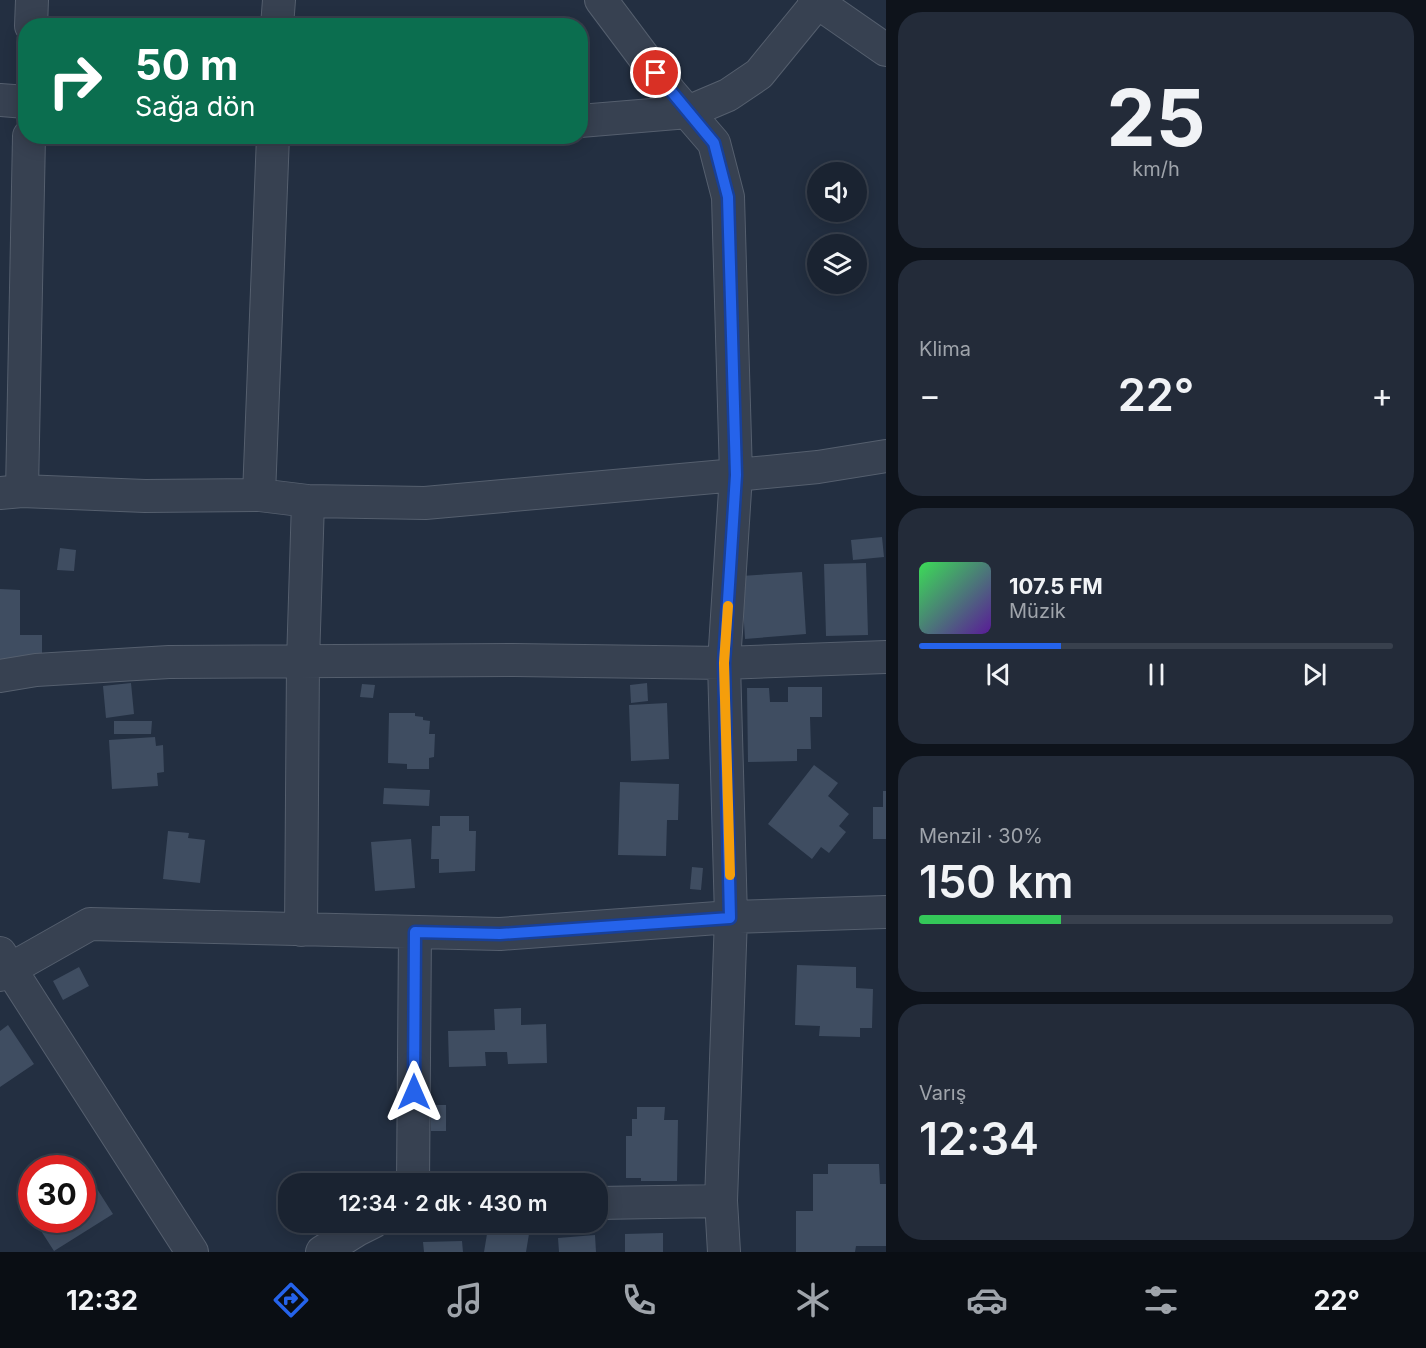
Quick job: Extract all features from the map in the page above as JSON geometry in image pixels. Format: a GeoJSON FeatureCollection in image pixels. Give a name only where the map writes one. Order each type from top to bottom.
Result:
{"type":"FeatureCollection","features":[{"type":"Feature","properties":{"kind":"street"},"geometry":{"type":"LineString","coordinates":[[31,18],[32,0]]}},
{"type":"Feature","properties":{"kind":"street"},"geometry":{"type":"LineString","coordinates":[[278,18],[279,0]]}},
{"type":"Feature","properties":{"kind":"street"},"geometry":{"type":"LineString","coordinates":[[601,0],[714,143],[728,197],[736,475],[724,663],[730,918],[722,1201],[724,1252]]}},
{"type":"Feature","properties":{"kind":"street"},"geometry":{"type":"LineString","coordinates":[[588,120],[688,112],[728,95],[759,74],[815,2],[886,50]]}},
{"type":"Feature","properties":{"kind":"street"},"geometry":{"type":"LineString","coordinates":[[0,100],[18,101]]}},
{"type":"Feature","properties":{"kind":"street"},"geometry":{"type":"LineString","coordinates":[[28,144],[11,492],[145,496],[259,495],[308,501],[425,503],[818,467],[886,456]]}},
{"type":"Feature","properties":{"kind":"street"},"geometry":{"type":"LineString","coordinates":[[259,495],[273,144]]}},
{"type":"Feature","properties":{"kind":"street"},"geometry":{"type":"LineString","coordinates":[[302,930],[303,662],[308,501]]}},
{"type":"Feature","properties":{"kind":"street"},"geometry":{"type":"LineString","coordinates":[[0,676],[36,670],[169,662],[514,660],[724,663],[886,657]]}},
{"type":"Feature","properties":{"kind":"street"},"geometry":{"type":"LineString","coordinates":[[192,1252],[3,966],[90,924],[500,934],[730,918],[886,912]]}},
{"type":"Feature","properties":{"kind":"street"},"geometry":{"type":"LineString","coordinates":[[413,1173],[415,932]]}},
{"type":"Feature","properties":{"kind":"street"},"geometry":{"type":"LineString","coordinates":[[608,1203],[722,1201]]}},
{"type":"Feature","properties":{"kind":"street"},"geometry":{"type":"LineString","coordinates":[[322,1252],[352,1233]]}},
{"type":"Feature","properties":{"kind":"building"},"geometry":{"type":"Polygon","coordinates":[[[882,537],[884,557],[853,560],[851,540],[882,537]]]}},
{"type":"Feature","properties":{"kind":"building"},"geometry":{"type":"Polygon","coordinates":[[[60,548],[76,550],[74,571],[57,570],[60,548]]]}},
{"type":"Feature","properties":{"kind":"building"},"geometry":{"type":"Polygon","coordinates":[[[866,563],[868,635],[826,636],[824,564],[866,563]]]}},
{"type":"Feature","properties":{"kind":"building"},"geometry":{"type":"Polygon","coordinates":[[[802,572],[806,634],[745,639],[741,576],[802,572]]]}},
{"type":"Feature","properties":{"kind":"building"},"geometry":{"type":"Polygon","coordinates":[[[0,589],[20,590],[20,635],[42,635],[42,660],[0,660],[0,589]]]}},
{"type":"Feature","properties":{"kind":"building"},"geometry":{"type":"Polygon","coordinates":[[[131,683],[134,714],[106,718],[103,686],[131,683]]]}},
{"type":"Feature","properties":{"kind":"building"},"geometry":{"type":"Polygon","coordinates":[[[647,683],[648,701],[631,703],[630,685],[647,683]]]}},
{"type":"Feature","properties":{"kind":"building"},"geometry":{"type":"Polygon","coordinates":[[[362,684],[375,685],[373,698],[360,697],[362,684]]]}},
{"type":"Feature","properties":{"kind":"building"},"geometry":{"type":"Polygon","coordinates":[[[788,687],[822,687],[822,717],[810,717],[811,749],[797,749],[797,761],[748,762],[747,688],[769,688],[770,702],[788,702],[788,687]]]}},
{"type":"Feature","properties":{"kind":"building"},"geometry":{"type":"Polygon","coordinates":[[[667,703],[669,759],[631,761],[629,705],[667,703]]]}},
{"type":"Feature","properties":{"kind":"building"},"geometry":{"type":"Polygon","coordinates":[[[389,713],[415,713],[415,716],[430,721],[429,734],[435,734],[434,757],[429,758],[429,769],[407,769],[407,764],[388,763],[389,713]]]}},
{"type":"Feature","properties":{"kind":"building"},"geometry":{"type":"Polygon","coordinates":[[[114,721],[152,721],[151,734],[114,734],[114,721]]]}},
{"type":"Feature","properties":{"kind":"building"},"geometry":{"type":"Polygon","coordinates":[[[155,737],[156,746],[163,745],[164,772],[157,773],[158,786],[112,789],[109,740],[155,737]]]}},
{"type":"Feature","properties":{"kind":"building"},"geometry":{"type":"Polygon","coordinates":[[[814,765],[838,783],[828,796],[849,814],[839,826],[846,832],[829,853],[821,847],[812,859],[768,824],[814,765]]]}},
{"type":"Feature","properties":{"kind":"building"},"geometry":{"type":"Polygon","coordinates":[[[620,782],[679,784],[678,820],[667,820],[666,856],[618,855],[620,782]]]}},
{"type":"Feature","properties":{"kind":"building"},"geometry":{"type":"Polygon","coordinates":[[[384,788],[430,790],[429,806],[383,804],[384,788]]]}},
{"type":"Feature","properties":{"kind":"building"},"geometry":{"type":"Polygon","coordinates":[[[883,791],[886,791],[886,839],[873,839],[873,807],[883,807],[883,791]]]}},
{"type":"Feature","properties":{"kind":"building"},"geometry":{"type":"Polygon","coordinates":[[[440,816],[469,816],[469,831],[476,831],[475,871],[439,873],[439,859],[431,859],[432,826],[440,826],[440,816]]]}},
{"type":"Feature","properties":{"kind":"building"},"geometry":{"type":"Polygon","coordinates":[[[168,831],[189,833],[188,838],[205,840],[200,883],[163,879],[168,831]]]}},
{"type":"Feature","properties":{"kind":"building"},"geometry":{"type":"Polygon","coordinates":[[[411,839],[415,888],[375,891],[371,842],[411,839]]]}},
{"type":"Feature","properties":{"kind":"building"},"geometry":{"type":"Polygon","coordinates":[[[692,867],[703,868],[701,890],[690,889],[692,867]]]}},
{"type":"Feature","properties":{"kind":"building"},"geometry":{"type":"Polygon","coordinates":[[[797,965],[856,967],[856,988],[873,989],[872,1028],[860,1028],[860,1037],[819,1036],[820,1026],[795,1025],[797,965]]]}},
{"type":"Feature","properties":{"kind":"building"},"geometry":{"type":"Polygon","coordinates":[[[79,967],[89,986],[63,1000],[53,981],[79,967]]]}},
{"type":"Feature","properties":{"kind":"building"},"geometry":{"type":"Polygon","coordinates":[[[521,1008],[521,1025],[546,1024],[547,1063],[508,1064],[507,1052],[485,1052],[486,1066],[449,1067],[448,1031],[495,1030],[494,1009],[521,1008]]]}},
{"type":"Feature","properties":{"kind":"building"},"geometry":{"type":"Polygon","coordinates":[[[8,1025],[34,1064],[0,1087],[0,1031],[8,1025]]]}},
{"type":"Feature","properties":{"kind":"building"},"geometry":{"type":"Polygon","coordinates":[[[431,1105],[446,1105],[446,1131],[431,1131],[431,1105]]]}},
{"type":"Feature","properties":{"kind":"building"},"geometry":{"type":"Polygon","coordinates":[[[637,1107],[665,1107],[664,1120],[678,1120],[677,1181],[641,1181],[641,1178],[626,1178],[626,1136],[632,1136],[632,1119],[637,1119],[637,1107]]]}},
{"type":"Feature","properties":{"kind":"building"},"geometry":{"type":"Polygon","coordinates":[[[828,1164],[879,1164],[880,1184],[886,1184],[886,1246],[856,1246],[855,1252],[796,1252],[796,1211],[813,1211],[813,1174],[828,1174],[828,1164]]]}},
{"type":"Feature","properties":{"kind":"building"},"geometry":{"type":"Polygon","coordinates":[[[96,1187],[113,1214],[96,1225],[96,1187]]]}},
{"type":"Feature","properties":{"kind":"building"},"geometry":{"type":"Polygon","coordinates":[[[42,1233],[83,1233],[54,1251],[42,1233]]]}},
{"type":"Feature","properties":{"kind":"building"},"geometry":{"type":"Polygon","coordinates":[[[487,1233],[529,1234],[526,1252],[484,1252],[487,1233]]]}},
{"type":"Feature","properties":{"kind":"building"},"geometry":{"type":"Polygon","coordinates":[[[663,1233],[663,1252],[625,1252],[625,1234],[663,1233]]]}},
{"type":"Feature","properties":{"kind":"building"},"geometry":{"type":"Polygon","coordinates":[[[595,1235],[596,1252],[559,1252],[558,1238],[595,1235]]]}},
{"type":"Feature","properties":{"kind":"building"},"geometry":{"type":"Polygon","coordinates":[[[462,1241],[463,1252],[424,1252],[423,1242],[462,1241]]]}},
{"type":"Feature","properties":{"kind":"slow traffic"},"geometry":{"type":"LineString","coordinates":[[728,606],[724,663],[730,875]]}},
{"type":"Feature","properties":{"kind":"route"},"geometry":{"type":"LineString","coordinates":[[414,1092],[415,932],[500,934],[730,918],[724,663],[736,475],[728,197],[714,143],[656,73]]}}]}
